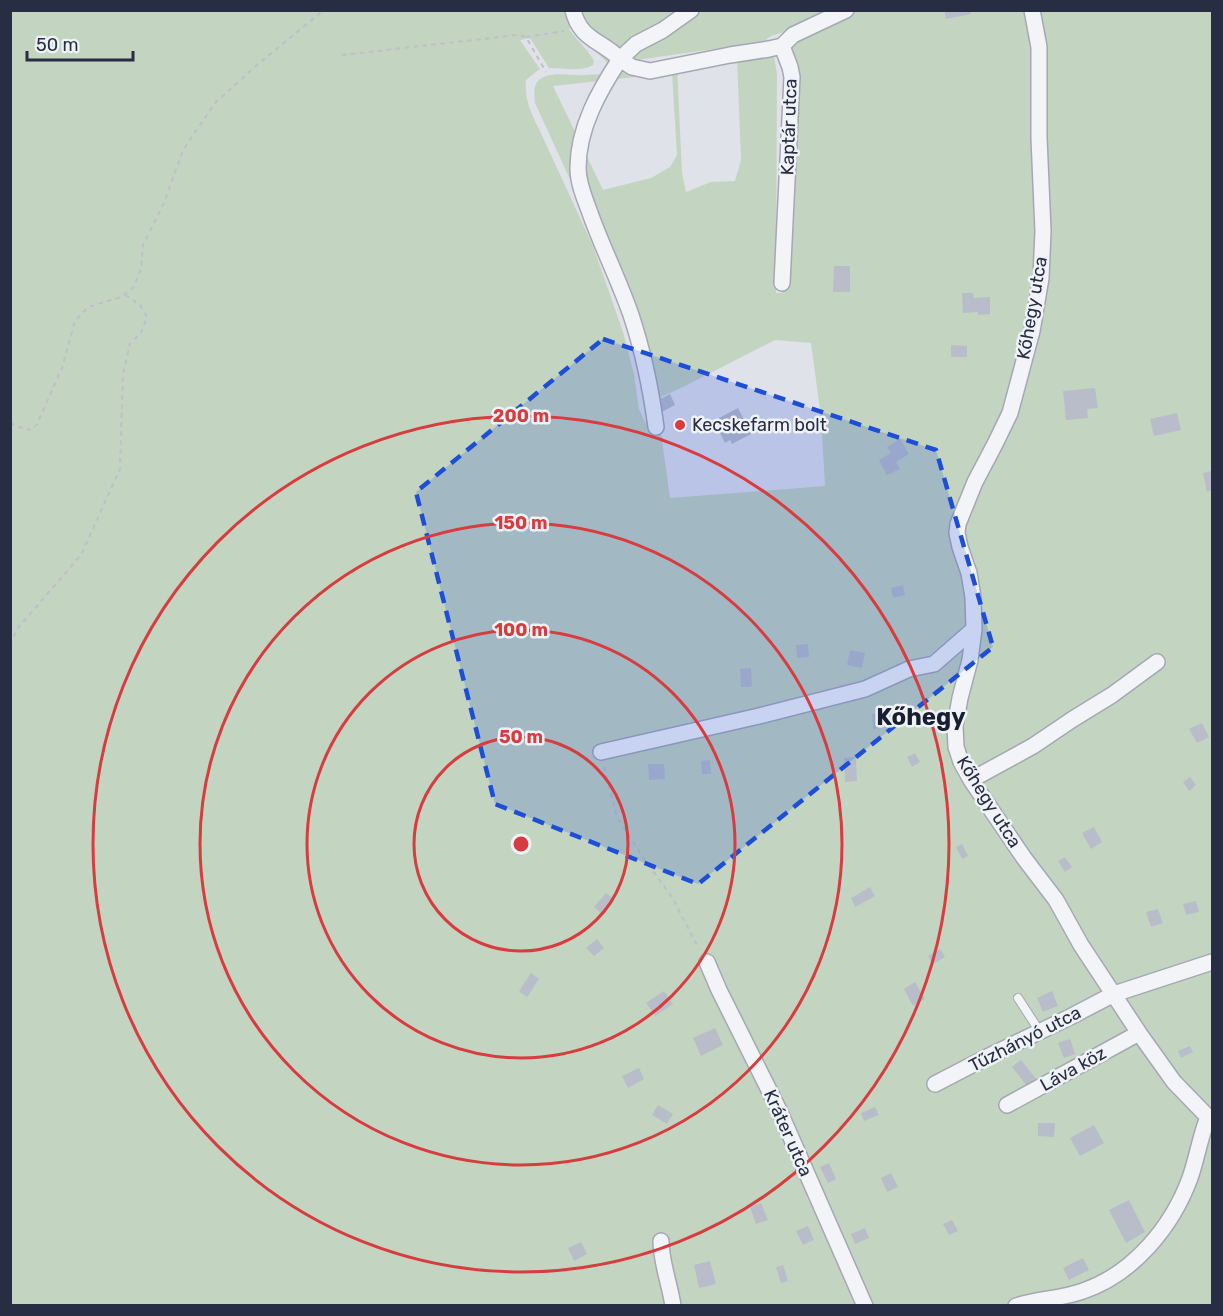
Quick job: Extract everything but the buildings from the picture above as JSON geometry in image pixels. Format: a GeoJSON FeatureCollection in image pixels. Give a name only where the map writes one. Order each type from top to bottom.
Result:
{"type":"FeatureCollection","features":[{"type":"Feature","properties":{"kind":"street"},"geometry":{"type":"LineString","coordinates":[[573,10],[578,26],[587,36],[612,51],[632,67],[650,71],[782,46],[793,35],[846,10]]}},
{"type":"Feature","properties":{"kind":"street"},"geometry":{"type":"LineString","coordinates":[[656,427],[644,362],[632,316],[595,228],[582,190],[578,172],[579,155],[589,116],[600,91],[620,58],[636,44],[663,30],[691,10]]}},
{"type":"Feature","properties":{"kind":"street","name":"Kőhegy utca"},"geometry":{"type":"LineString","coordinates":[[1016,1305],[1084,1291],[1107,1280],[1145,1250],[1175,1211],[1192,1172],[1202,1134],[1211,1117],[1174,1082],[1139,1033],[1081,945],[1056,900],[1024,858],[971,780],[956,747],[955,726],[970,660],[974,629],[973,597],[969,573],[957,533],[958,524],[975,482],[1010,413],[1032,331],[1041,278],[1043,231],[1039,138],[1039,47],[1032,10]]}},
{"type":"Feature","properties":{"kind":"street","name":"Kaptár utca"},"geometry":{"type":"LineString","coordinates":[[782,46],[792,76],[782,284]]}},
{"type":"Feature","properties":{"kind":"street"},"geometry":{"type":"LineString","coordinates":[[601,752],[865,689],[909,669],[934,664],[974,629]]}},
{"type":"Feature","properties":{"kind":"street"},"geometry":{"type":"LineString","coordinates":[[971,780],[1033,746],[1112,695],[1157,662]]}},
{"type":"Feature","properties":{"kind":"street","name":"Kráter utca"},"geometry":{"type":"LineString","coordinates":[[707,962],[779,1110],[864,1305]]}},
{"type":"Feature","properties":{"kind":"street","name":"Tűzhányó utca"},"geometry":{"type":"LineString","coordinates":[[935,1084],[1114,994],[1212,962]]}},
{"type":"Feature","properties":{"kind":"street","name":"Láva köz"},"geometry":{"type":"LineString","coordinates":[[1007,1105],[1139,1033]]}},
{"type":"Feature","properties":{"kind":"street"},"geometry":{"type":"LineString","coordinates":[[661,1241],[661,1255],[673,1305]]}},
{"type":"Feature","properties":{"kind":"lane"},"geometry":{"type":"LineString","coordinates":[[1018,998],[1040,1032]]}},
{"type":"Feature","properties":{"kind":"path"},"geometry":{"type":"LineString","coordinates":[[10,423],[32,430],[37,424],[62,368],[75,321],[88,307],[121,297],[133,288],[141,269],[143,245],[165,203],[183,150],[215,103],[324,10]]}},
{"type":"Feature","properties":{"kind":"path"},"geometry":{"type":"LineString","coordinates":[[342,55],[517,35],[526,37],[567,31],[578,26]]}},
{"type":"Feature","properties":{"kind":"path"},"geometry":{"type":"LineString","coordinates":[[526,37],[546,72]]}},
{"type":"Feature","properties":{"kind":"path"},"geometry":{"type":"LineString","coordinates":[[10,645],[17,629],[81,555],[120,469],[123,374],[130,343],[141,333],[147,318],[140,305],[124,294]]}},
{"type":"Feature","properties":{"kind":"path"},"geometry":{"type":"LineString","coordinates":[[601,752],[618,817],[644,859],[672,897],[694,942],[707,962]]}},
{"type":"Feature","properties":{"kind":"highlighted area"},"geometry":{"type":"Polygon","coordinates":[[[603,339],[936,450],[993,647],[698,884],[495,804],[416,492],[603,339]]]}},
{"type":"Feature","properties":{"kind":"green space"},"geometry":{"type":"Polygon","coordinates":[[[10,11],[1212,11],[1212,1305],[11,1305],[10,11]],[[570,28],[594,61],[593,65],[578,69],[549,68],[530,38],[520,40],[540,69],[526,80],[527,99],[533,117],[593,246],[623,332],[634,374],[639,409],[647,426],[660,425],[670,498],[825,486],[821,417],[811,343],[775,340],[652,401],[628,322],[596,236],[535,103],[536,84],[541,78],[550,75],[607,74],[677,66],[682,173],[686,192],[711,182],[735,181],[741,160],[737,56],[768,50],[774,56],[777,74],[776,293],[782,293],[787,31],[771,36],[763,42],[609,64],[570,28]],[[672,73],[553,86],[603,190],[651,178],[670,167],[677,155],[672,73]]]}},
{"type":"Feature","properties":{"kind":"place","name":"Kecskefarm bolt"},"geometry":{"type":"Point","coordinates":[680,425]}},
{"type":"Feature","properties":{"kind":"district","name":"Kőhegy"},"geometry":{"type":"Point","coordinates":[921,717]}}]}
